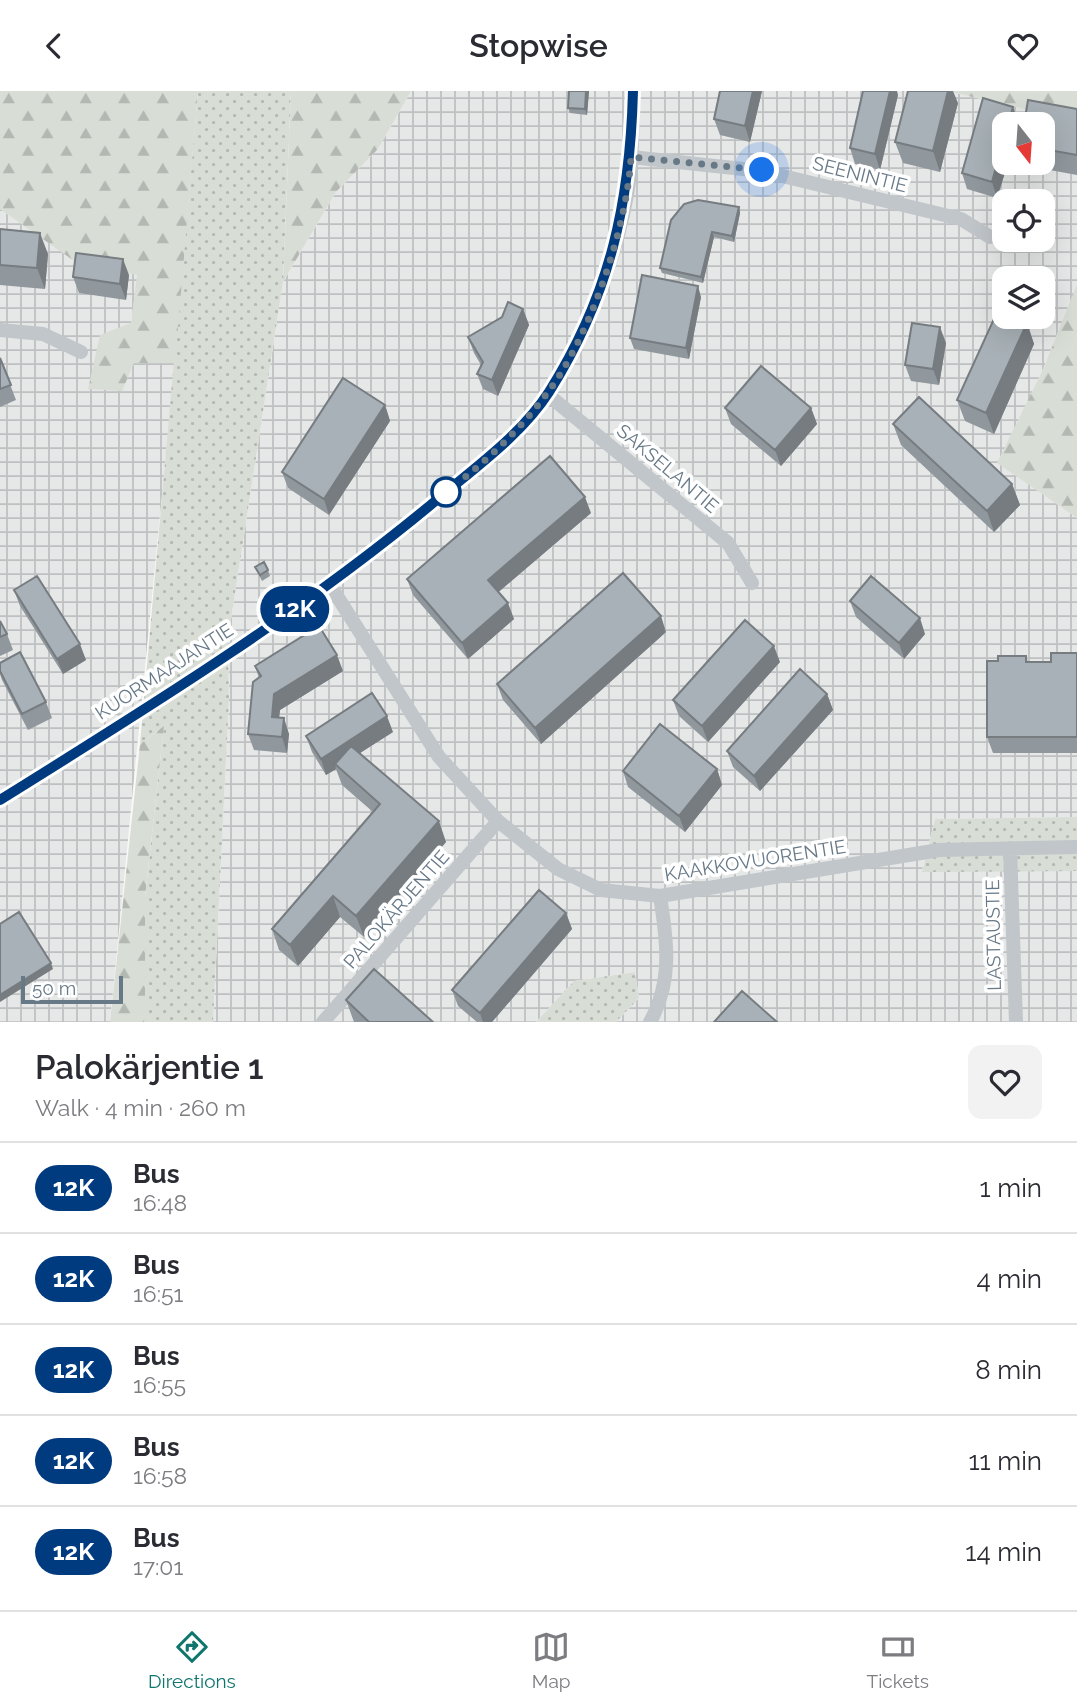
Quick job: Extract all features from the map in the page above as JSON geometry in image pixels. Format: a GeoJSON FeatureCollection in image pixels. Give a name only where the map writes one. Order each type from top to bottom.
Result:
{"type":"FeatureCollection","features":[{"type":"Feature","properties":{"kind":"street","name":"KUORMAAJANTIE"},"geometry":{"type":"LineString","coordinates":[[0,800],[330,585],[465,476],[517,430],[547,394],[575,344],[611,255],[622,216],[631,157],[633,91]]}},
{"type":"Feature","properties":{"kind":"street","name":"SEENINTIE"},"geometry":{"type":"LineString","coordinates":[[631,157],[762,170],[961,219],[990,237]]}},
{"type":"Feature","properties":{"kind":"street"},"geometry":{"type":"LineString","coordinates":[[0,330],[43,334],[81,352]]}},
{"type":"Feature","properties":{"kind":"street","name":"SAKSELANTIE"},"geometry":{"type":"LineString","coordinates":[[547,394],[728,543],[752,583]]}},
{"type":"Feature","properties":{"kind":"street","name":"KAAKKOVUORENTIE"},"geometry":{"type":"LineString","coordinates":[[330,585],[439,757],[498,821],[558,869],[601,890],[660,895],[939,850],[1077,847]]}},
{"type":"Feature","properties":{"kind":"street","name":"PALOKÄRJENTIE"},"geometry":{"type":"LineString","coordinates":[[323,1022],[498,821]]}},
{"type":"Feature","properties":{"kind":"street","name":"LASTAUSTIE"},"geometry":{"type":"LineString","coordinates":[[1010,848],[1016,1022]]}},
{"type":"Feature","properties":{"kind":"street"},"geometry":{"type":"LineString","coordinates":[[650,1022],[662,1001],[668,965],[660,895]]}},
{"type":"Feature","properties":{"kind":"shaded area"},"geometry":{"type":"Polygon","coordinates":[[[411,91],[946,91],[1038,112],[992,112],[992,175],[1055,175],[1055,116],[1077,121],[1077,285],[1044,367],[998,463],[1077,518],[1077,817],[935,819],[922,871],[1077,871],[1077,1022],[616,1022],[639,998],[635,972],[574,981],[536,1022],[213,1022],[229,700],[228,639],[283,282],[336,192],[378,149],[411,91]]]}},
{"type":"Feature","properties":{"kind":"shaded area"},"geometry":{"type":"Polygon","coordinates":[[[0,209],[78,263],[138,274],[131,323],[134,363],[175,363],[110,1022],[0,1022],[0,209]]]}},
{"type":"Feature","properties":{"kind":"green space"},"geometry":{"type":"Polygon","coordinates":[[[0,91],[198,91],[175,363],[134,363],[122,391],[88,389],[100,335],[131,323],[137,275],[77,263],[0,209],[0,91]]]}},
{"type":"Feature","properties":{"kind":"green space"},"geometry":{"type":"Polygon","coordinates":[[[198,91],[291,91],[283,282],[228,639],[229,700],[213,1022],[145,1022],[145,897],[164,726],[140,744],[198,91]]]}},
{"type":"Feature","properties":{"kind":"green space"},"geometry":{"type":"Polygon","coordinates":[[[291,91],[411,91],[378,149],[336,192],[283,282],[291,91]]]}},
{"type":"Feature","properties":{"kind":"green space"},"geometry":{"type":"Polygon","coordinates":[[[946,91],[1077,91],[1077,121],[1055,116],[1055,112],[1038,112],[946,91]]]}},
{"type":"Feature","properties":{"kind":"green space"},"geometry":{"type":"Polygon","coordinates":[[[1077,284],[1077,518],[997,463],[1044,367],[1077,284]]]}},
{"type":"Feature","properties":{"kind":"green space"},"geometry":{"type":"Polygon","coordinates":[[[164,726],[145,897],[145,1022],[110,1022],[140,744],[164,726]]]}},
{"type":"Feature","properties":{"kind":"green space"},"geometry":{"type":"Polygon","coordinates":[[[1077,817],[1077,871],[922,872],[935,819],[1077,817]]]}},
{"type":"Feature","properties":{"kind":"green space"},"geometry":{"type":"Polygon","coordinates":[[[635,972],[639,998],[616,1022],[536,1022],[574,981],[635,972]]]}},
{"type":"Feature","properties":{"kind":"building"},"geometry":{"type":"Polygon","coordinates":[[[569,91],[586,91],[585,109],[568,108],[569,91]]]}},
{"type":"Feature","properties":{"kind":"building"},"geometry":{"type":"Polygon","coordinates":[[[720,91],[753,91],[745,126],[714,119],[720,91]]]}},
{"type":"Feature","properties":{"kind":"building"},"geometry":{"type":"Polygon","coordinates":[[[863,91],[890,91],[875,154],[850,148],[863,91]]]}},
{"type":"Feature","properties":{"kind":"building"},"geometry":{"type":"Polygon","coordinates":[[[908,91],[948,91],[933,151],[895,142],[908,91]]]}},
{"type":"Feature","properties":{"kind":"building"},"geometry":{"type":"Polygon","coordinates":[[[983,98],[1013,107],[1012,112],[992,112],[992,182],[962,173],[983,98]]]}},
{"type":"Feature","properties":{"kind":"building"},"geometry":{"type":"Polygon","coordinates":[[[1028,100],[1077,109],[1077,155],[1055,151],[1055,112],[1026,112],[1028,100]]]}},
{"type":"Feature","properties":{"kind":"building"},"geometry":{"type":"Polygon","coordinates":[[[698,200],[739,207],[732,236],[712,232],[701,277],[660,268],[671,220],[684,204],[698,200]]]}},
{"type":"Feature","properties":{"kind":"building"},"geometry":{"type":"Polygon","coordinates":[[[0,229],[40,233],[37,268],[0,265],[0,229]]]}},
{"type":"Feature","properties":{"kind":"building"},"geometry":{"type":"Polygon","coordinates":[[[76,253],[123,259],[120,284],[73,277],[76,253]]]}},
{"type":"Feature","properties":{"kind":"building"},"geometry":{"type":"Polygon","coordinates":[[[642,275],[698,286],[686,348],[630,338],[642,275]]]}},
{"type":"Feature","properties":{"kind":"building"},"geometry":{"type":"Polygon","coordinates":[[[508,302],[523,309],[492,380],[477,374],[483,362],[468,337],[502,317],[508,302]]]}},
{"type":"Feature","properties":{"kind":"building"},"geometry":{"type":"Polygon","coordinates":[[[912,323],[940,327],[933,369],[905,365],[912,323]]]}},
{"type":"Feature","properties":{"kind":"building"},"geometry":{"type":"Polygon","coordinates":[[[992,323],[992,329],[1024,329],[986,413],[957,400],[992,323]]]}},
{"type":"Feature","properties":{"kind":"building"},"geometry":{"type":"Polygon","coordinates":[[[0,358],[11,385],[0,389],[0,358]]]}},
{"type":"Feature","properties":{"kind":"building"},"geometry":{"type":"Polygon","coordinates":[[[761,366],[811,408],[775,450],[725,408],[761,366]]]}},
{"type":"Feature","properties":{"kind":"building"},"geometry":{"type":"Polygon","coordinates":[[[343,378],[385,405],[324,499],[282,472],[343,378]]]}},
{"type":"Feature","properties":{"kind":"building"},"geometry":{"type":"Polygon","coordinates":[[[919,397],[1012,484],[987,511],[893,424],[919,397]]]}},
{"type":"Feature","properties":{"kind":"building"},"geometry":{"type":"Polygon","coordinates":[[[550,456],[585,497],[488,580],[508,603],[462,643],[407,579],[550,456]]]}},
{"type":"Feature","properties":{"kind":"building"},"geometry":{"type":"Polygon","coordinates":[[[264,562],[268,570],[260,575],[255,567],[264,562]]]}},
{"type":"Feature","properties":{"kind":"building"},"geometry":{"type":"Polygon","coordinates":[[[623,573],[661,616],[535,728],[497,684],[623,573]]]}},
{"type":"Feature","properties":{"kind":"building"},"geometry":{"type":"Polygon","coordinates":[[[37,576],[80,644],[57,659],[14,590],[37,576]]]}},
{"type":"Feature","properties":{"kind":"building"},"geometry":{"type":"Polygon","coordinates":[[[871,576],[920,618],[899,643],[850,601],[871,576]]]}},
{"type":"Feature","properties":{"kind":"building"},"geometry":{"type":"Polygon","coordinates":[[[745,620],[774,646],[702,726],[673,700],[745,620]]]}},
{"type":"Feature","properties":{"kind":"building"},"geometry":{"type":"Polygon","coordinates":[[[0,621],[7,634],[0,637],[0,621]]]}},
{"type":"Feature","properties":{"kind":"building"},"geometry":{"type":"Polygon","coordinates":[[[319,626],[337,655],[274,694],[272,717],[284,718],[282,737],[248,734],[253,682],[261,676],[255,666],[319,626]]]}},
{"type":"Feature","properties":{"kind":"building"},"geometry":{"type":"Polygon","coordinates":[[[20,652],[46,702],[22,714],[0,671],[0,663],[20,652]]]}},
{"type":"Feature","properties":{"kind":"building"},"geometry":{"type":"Polygon","coordinates":[[[1051,653],[1077,653],[1077,737],[987,737],[987,661],[998,661],[998,656],[1026,656],[1026,662],[1051,662],[1051,653]]]}},
{"type":"Feature","properties":{"kind":"building"},"geometry":{"type":"Polygon","coordinates":[[[800,669],[827,694],[754,776],[727,751],[800,669]]]}},
{"type":"Feature","properties":{"kind":"building"},"geometry":{"type":"Polygon","coordinates":[[[372,693],[387,716],[321,759],[306,736],[372,693]]]}},
{"type":"Feature","properties":{"kind":"building"},"geometry":{"type":"Polygon","coordinates":[[[660,724],[717,769],[679,816],[623,771],[660,724]]]}},
{"type":"Feature","properties":{"kind":"building"},"geometry":{"type":"Polygon","coordinates":[[[351,746],[439,821],[356,916],[333,896],[290,945],[272,929],[380,804],[335,764],[351,746]]]}},
{"type":"Feature","properties":{"kind":"building"},"geometry":{"type":"Polygon","coordinates":[[[539,890],[566,913],[480,1013],[452,990],[539,890]]]}},
{"type":"Feature","properties":{"kind":"building"},"geometry":{"type":"Polygon","coordinates":[[[19,912],[51,963],[0,995],[0,924],[19,912]]]}},
{"type":"Feature","properties":{"kind":"building"},"geometry":{"type":"Polygon","coordinates":[[[374,969],[433,1022],[369,1022],[346,1000],[374,969]]]}},
{"type":"Feature","properties":{"kind":"building"},"geometry":{"type":"Polygon","coordinates":[[[742,991],[777,1022],[714,1022],[742,991]]]}},
{"type":"Feature","properties":{"kind":"bus line","name":"12K"},"geometry":{"type":"LineString","coordinates":[[0,800],[351,570],[517,430],[547,394],[575,344],[611,255],[620,226],[630,173],[633,91]]}},
{"type":"Feature","properties":{"kind":"route"},"geometry":{"type":"LineString","coordinates":[[446,492],[517,430],[547,394],[564,365],[592,307],[611,255],[620,226],[631,157],[762,170]]}}]}
